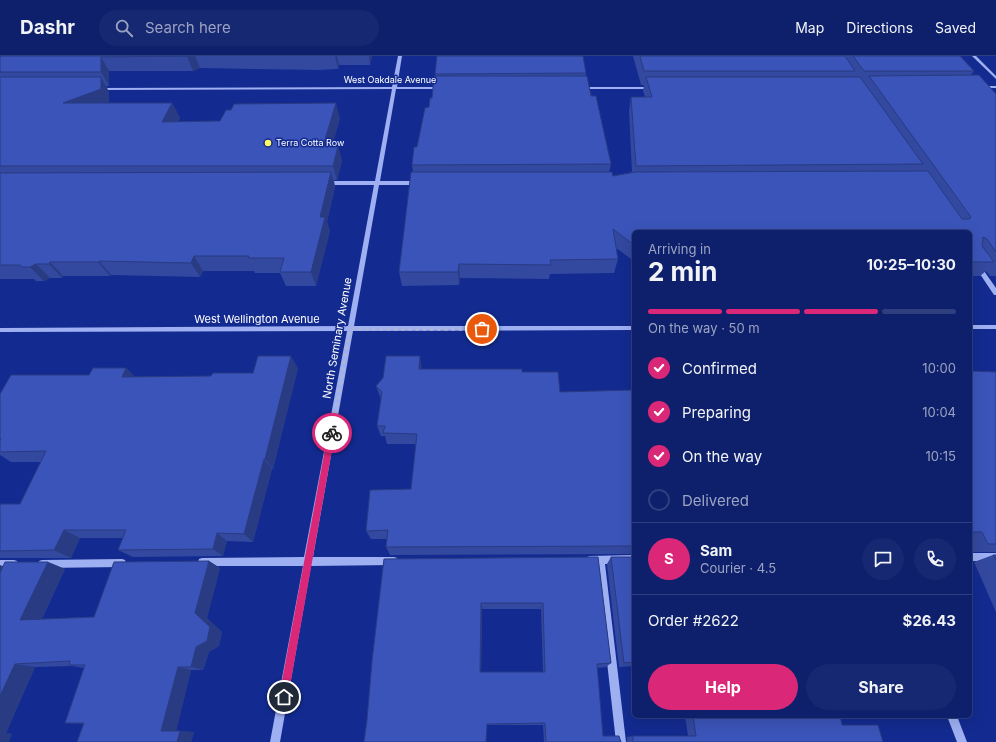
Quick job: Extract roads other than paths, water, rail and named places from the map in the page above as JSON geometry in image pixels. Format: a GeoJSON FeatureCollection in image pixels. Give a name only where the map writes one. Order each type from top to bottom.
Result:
{"type":"FeatureCollection","features":[{"type":"Feature","properties":{"kind":"street","name":"North Seminary Avenue"},"geometry":{"type":"LineString","coordinates":[[275,742],[400,56]]}},
{"type":"Feature","properties":{"kind":"street"},"geometry":{"type":"LineString","coordinates":[[974,56],[996,78]]}},
{"type":"Feature","properties":{"kind":"street"},"geometry":{"type":"LineString","coordinates":[[974,87],[996,87]]}},
{"type":"Feature","properties":{"kind":"street","name":"West Oakdale Avenue"},"geometry":{"type":"LineString","coordinates":[[94,89],[445,88]]}},
{"type":"Feature","properties":{"kind":"street"},"geometry":{"type":"LineString","coordinates":[[571,88],[657,88]]}},
{"type":"Feature","properties":{"kind":"street"},"geometry":{"type":"LineString","coordinates":[[315,184],[426,183]]}},
{"type":"Feature","properties":{"kind":"street"},"geometry":{"type":"LineString","coordinates":[[972,258],[996,293]]}},
{"type":"Feature","properties":{"kind":"street"},"geometry":{"type":"LineString","coordinates":[[972,327],[996,327]]}},
{"type":"Feature","properties":{"kind":"street","name":"West Wellington Avenue"},"geometry":{"type":"LineString","coordinates":[[0,330],[632,328]]}},
{"type":"Feature","properties":{"kind":"street"},"geometry":{"type":"LineString","coordinates":[[972,557],[996,557]]}},
{"type":"Feature","properties":{"kind":"street"},"geometry":{"type":"LineString","coordinates":[[584,560],[632,559]]}},
{"type":"Feature","properties":{"kind":"street"},"geometry":{"type":"LineString","coordinates":[[600,560],[621,742]]}},
{"type":"Feature","properties":{"kind":"street"},"geometry":{"type":"LineString","coordinates":[[194,562],[401,561]]}},
{"type":"Feature","properties":{"kind":"street"},"geometry":{"type":"LineString","coordinates":[[37,564],[131,563]]}},
{"type":"Feature","properties":{"kind":"street"},"geometry":{"type":"LineString","coordinates":[[0,564],[21,564],[18,570]]}},
{"type":"Feature","properties":{"kind":"street"},"geometry":{"type":"LineString","coordinates":[[953,718],[962,742]]}},
{"type":"Feature","properties":{"kind":"place","name":"Terra Cotta Row"},"geometry":{"type":"Point","coordinates":[268,143]}}]}
